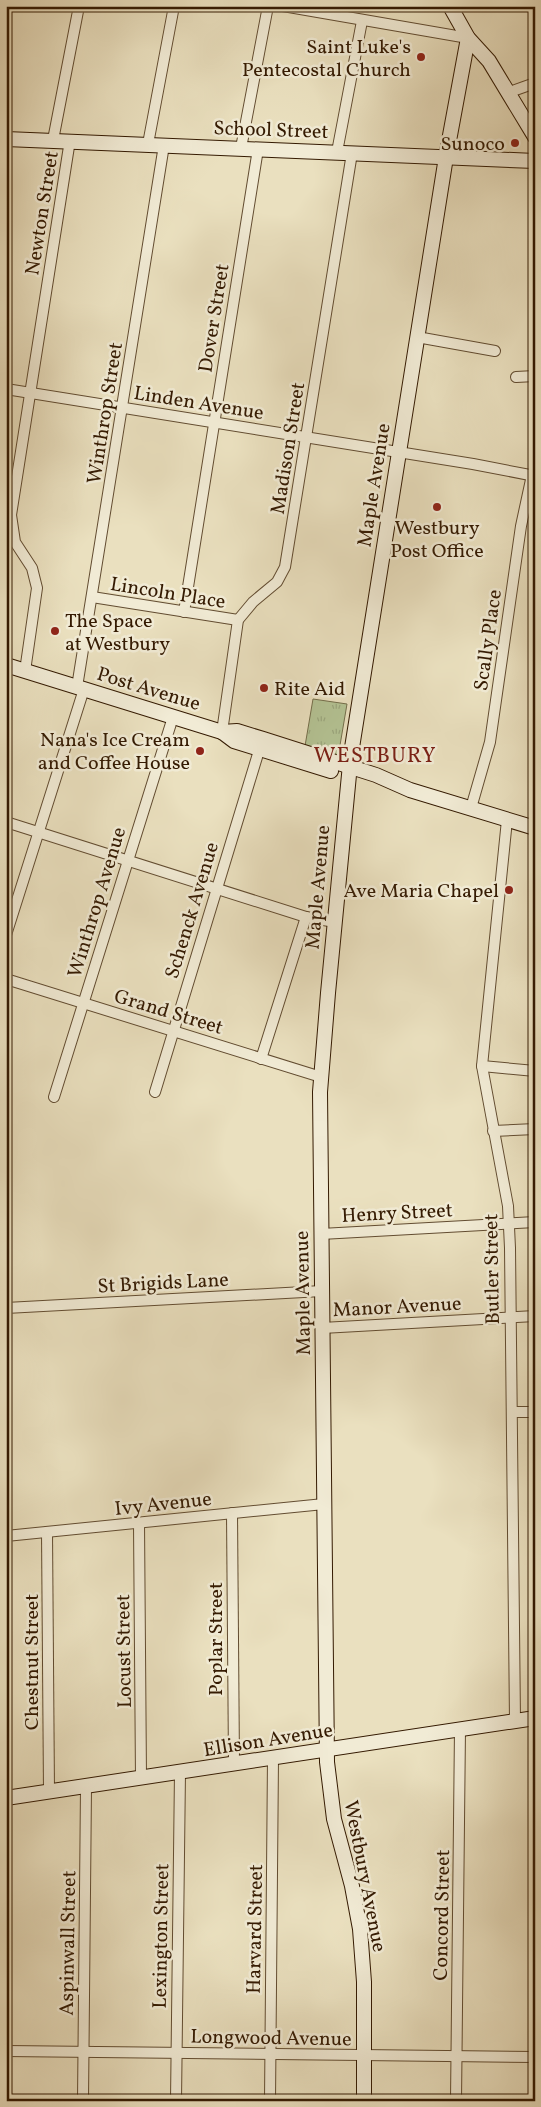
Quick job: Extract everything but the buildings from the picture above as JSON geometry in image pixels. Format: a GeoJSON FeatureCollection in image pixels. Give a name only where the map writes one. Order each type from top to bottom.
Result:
{"type":"FeatureCollection","features":[{"type":"Feature","properties":{"kind":"main road"},"geometry":{"type":"LineString","coordinates":[[450,6],[468,38],[488,61],[535,138]]}},
{"type":"Feature","properties":{"kind":"main road","name":"Maple Avenue"},"geometry":{"type":"LineString","coordinates":[[328,1750],[321,1234],[321,1077],[349,772],[446,157],[468,38]]}},
{"type":"Feature","properties":{"kind":"main road","name":"School Street"},"geometry":{"type":"LineString","coordinates":[[6,138],[535,161]]}},
{"type":"Feature","properties":{"kind":"main road","name":"Post Avenue"},"geometry":{"type":"LineString","coordinates":[[6,665],[222,732],[237,731],[261,744],[349,772],[393,789],[410,790],[535,828]]}},
{"type":"Feature","properties":{"kind":"main road","name":"Ellison Avenue"},"geometry":{"type":"LineString","coordinates":[[6,1798],[535,1718]]}},
{"type":"Feature","properties":{"kind":"main road","name":"Westbury Avenue"},"geometry":{"type":"LineString","coordinates":[[328,1750],[327,1762],[334,1819],[352,1886],[360,1929],[364,1982],[364,2101]]}},
{"type":"Feature","properties":{"kind":"street","name":"Newton Street"},"geometry":{"type":"LineString","coordinates":[[53,140],[79,6]]}},
{"type":"Feature","properties":{"kind":"street"},"geometry":{"type":"LineString","coordinates":[[148,144],[174,6]]}},
{"type":"Feature","properties":{"kind":"street"},"geometry":{"type":"LineString","coordinates":[[241,148],[268,6]]}},
{"type":"Feature","properties":{"kind":"street"},"geometry":{"type":"LineString","coordinates":[[283,6],[468,38]]}},
{"type":"Feature","properties":{"kind":"street"},"geometry":{"type":"LineString","coordinates":[[337,152],[362,21]]}},
{"type":"Feature","properties":{"kind":"street"},"geometry":{"type":"LineString","coordinates":[[507,93],[535,83]]}},
{"type":"Feature","properties":{"kind":"street","name":"Newton Street"},"geometry":{"type":"LineString","coordinates":[[25,671],[37,588],[32,568],[15,542],[11,515],[70,140]]}},
{"type":"Feature","properties":{"kind":"street","name":"Winthrop Street"},"geometry":{"type":"LineString","coordinates":[[6,935],[39,832],[81,688],[92,598],[164,145]]}},
{"type":"Feature","properties":{"kind":"street","name":"Dover Street"},"geometry":{"type":"LineString","coordinates":[[184,612],[258,149]]}},
{"type":"Feature","properties":{"kind":"street","name":"Madison Street"},"geometry":{"type":"LineString","coordinates":[[238,620],[253,602],[277,582],[285,567],[352,153]]}},
{"type":"Feature","properties":{"kind":"street"},"geometry":{"type":"LineString","coordinates":[[417,337],[495,351]]}},
{"type":"Feature","properties":{"kind":"street"},"geometry":{"type":"LineString","coordinates":[[516,377],[535,376]]}},
{"type":"Feature","properties":{"kind":"street","name":"Linden Avenue"},"geometry":{"type":"LineString","coordinates":[[6,389],[399,452],[533,476]]}},
{"type":"Feature","properties":{"kind":"street","name":"Scally Place"},"geometry":{"type":"LineString","coordinates":[[471,808],[490,742],[521,523],[533,476]]}},
{"type":"Feature","properties":{"kind":"street","name":"Lincoln Place"},"geometry":{"type":"LineString","coordinates":[[92,598],[238,620]]}},
{"type":"Feature","properties":{"kind":"street"},"geometry":{"type":"LineString","coordinates":[[222,732],[238,620]]}},
{"type":"Feature","properties":{"kind":"street","name":"Winthrop Avenue"},"geometry":{"type":"LineString","coordinates":[[54,1097],[173,717]]}},
{"type":"Feature","properties":{"kind":"street","name":"Schenck Avenue"},"geometry":{"type":"LineString","coordinates":[[155,1092],[172,1031],[261,744]]}},
{"type":"Feature","properties":{"kind":"street","name":"Butler Street"},"geometry":{"type":"LineString","coordinates":[[507,820],[482,1066],[508,1206],[515,1721]]}},
{"type":"Feature","properties":{"kind":"street"},"geometry":{"type":"LineString","coordinates":[[6,822],[306,918],[335,922]]}},
{"type":"Feature","properties":{"kind":"street"},"geometry":{"type":"LineString","coordinates":[[261,1059],[306,918]]}},
{"type":"Feature","properties":{"kind":"street","name":"Grand Street"},"geometry":{"type":"LineString","coordinates":[[6,979],[321,1077]]}},
{"type":"Feature","properties":{"kind":"street"},"geometry":{"type":"LineString","coordinates":[[482,1066],[535,1072]]}},
{"type":"Feature","properties":{"kind":"street"},"geometry":{"type":"LineString","coordinates":[[494,1131],[535,1129]]}},
{"type":"Feature","properties":{"kind":"street","name":"Henry Street"},"geometry":{"type":"LineString","coordinates":[[321,1234],[535,1222]]}},
{"type":"Feature","properties":{"kind":"street","name":"St Brigids Lane"},"geometry":{"type":"LineString","coordinates":[[6,1308],[322,1291]]}},
{"type":"Feature","properties":{"kind":"street","name":"Manor Avenue"},"geometry":{"type":"LineString","coordinates":[[322,1328],[535,1316]]}},
{"type":"Feature","properties":{"kind":"street"},"geometry":{"type":"LineString","coordinates":[[512,1412],[535,1412]]}},
{"type":"Feature","properties":{"kind":"street","name":"Ivy Avenue"},"geometry":{"type":"LineString","coordinates":[[6,1536],[324,1504]]}},
{"type":"Feature","properties":{"kind":"street","name":"Poplar Street"},"geometry":{"type":"LineString","coordinates":[[232,1513],[234,1764]]}},
{"type":"Feature","properties":{"kind":"street","name":"Locust Street"},"geometry":{"type":"LineString","coordinates":[[139,1523],[142,1778]]}},
{"type":"Feature","properties":{"kind":"street","name":"Chestnut Street"},"geometry":{"type":"LineString","coordinates":[[47,1532],[49,1792]]}},
{"type":"Feature","properties":{"kind":"street","name":"Concord Street"},"geometry":{"type":"LineString","coordinates":[[456,2101],[460,1729]]}},
{"type":"Feature","properties":{"kind":"street","name":"Harvard Street"},"geometry":{"type":"LineString","coordinates":[[270,2101],[273,1758]]}},
{"type":"Feature","properties":{"kind":"street","name":"Lexington Street"},"geometry":{"type":"LineString","coordinates":[[176,2101],[180,1772]]}},
{"type":"Feature","properties":{"kind":"street","name":"Aspinwall Street"},"geometry":{"type":"LineString","coordinates":[[82,2101],[86,1786]]}},
{"type":"Feature","properties":{"kind":"street","name":"Longwood Avenue"},"geometry":{"type":"LineString","coordinates":[[6,2051],[535,2057]]}},
{"type":"Feature","properties":{"kind":"green space"},"geometry":{"type":"Polygon","coordinates":[[[313,699],[347,704],[338,757],[305,746],[313,699]]]}},
{"type":"Feature","properties":{"kind":"place","name":"Saint Luke's Pentecostal Church"},"geometry":{"type":"Point","coordinates":[421,57]}},
{"type":"Feature","properties":{"kind":"place","name":"Sunoco"},"geometry":{"type":"Point","coordinates":[515,143]}},
{"type":"Feature","properties":{"kind":"place","name":"Westbury Post Office"},"geometry":{"type":"Point","coordinates":[437,507]}},
{"type":"Feature","properties":{"kind":"place","name":"The Space at Westbury"},"geometry":{"type":"Point","coordinates":[55,631]}},
{"type":"Feature","properties":{"kind":"place","name":"Rite Aid"},"geometry":{"type":"Point","coordinates":[264,688]}},
{"type":"Feature","properties":{"kind":"place","name":"Nana's Ice Cream and Coffee House"},"geometry":{"type":"Point","coordinates":[200,751]}},
{"type":"Feature","properties":{"kind":"place","name":"Ave Maria Chapel"},"geometry":{"type":"Point","coordinates":[509,890]}},
{"type":"Feature","properties":{"kind":"district","name":"WESTBURY"},"geometry":{"type":"Point","coordinates":[375,754]}}]}
